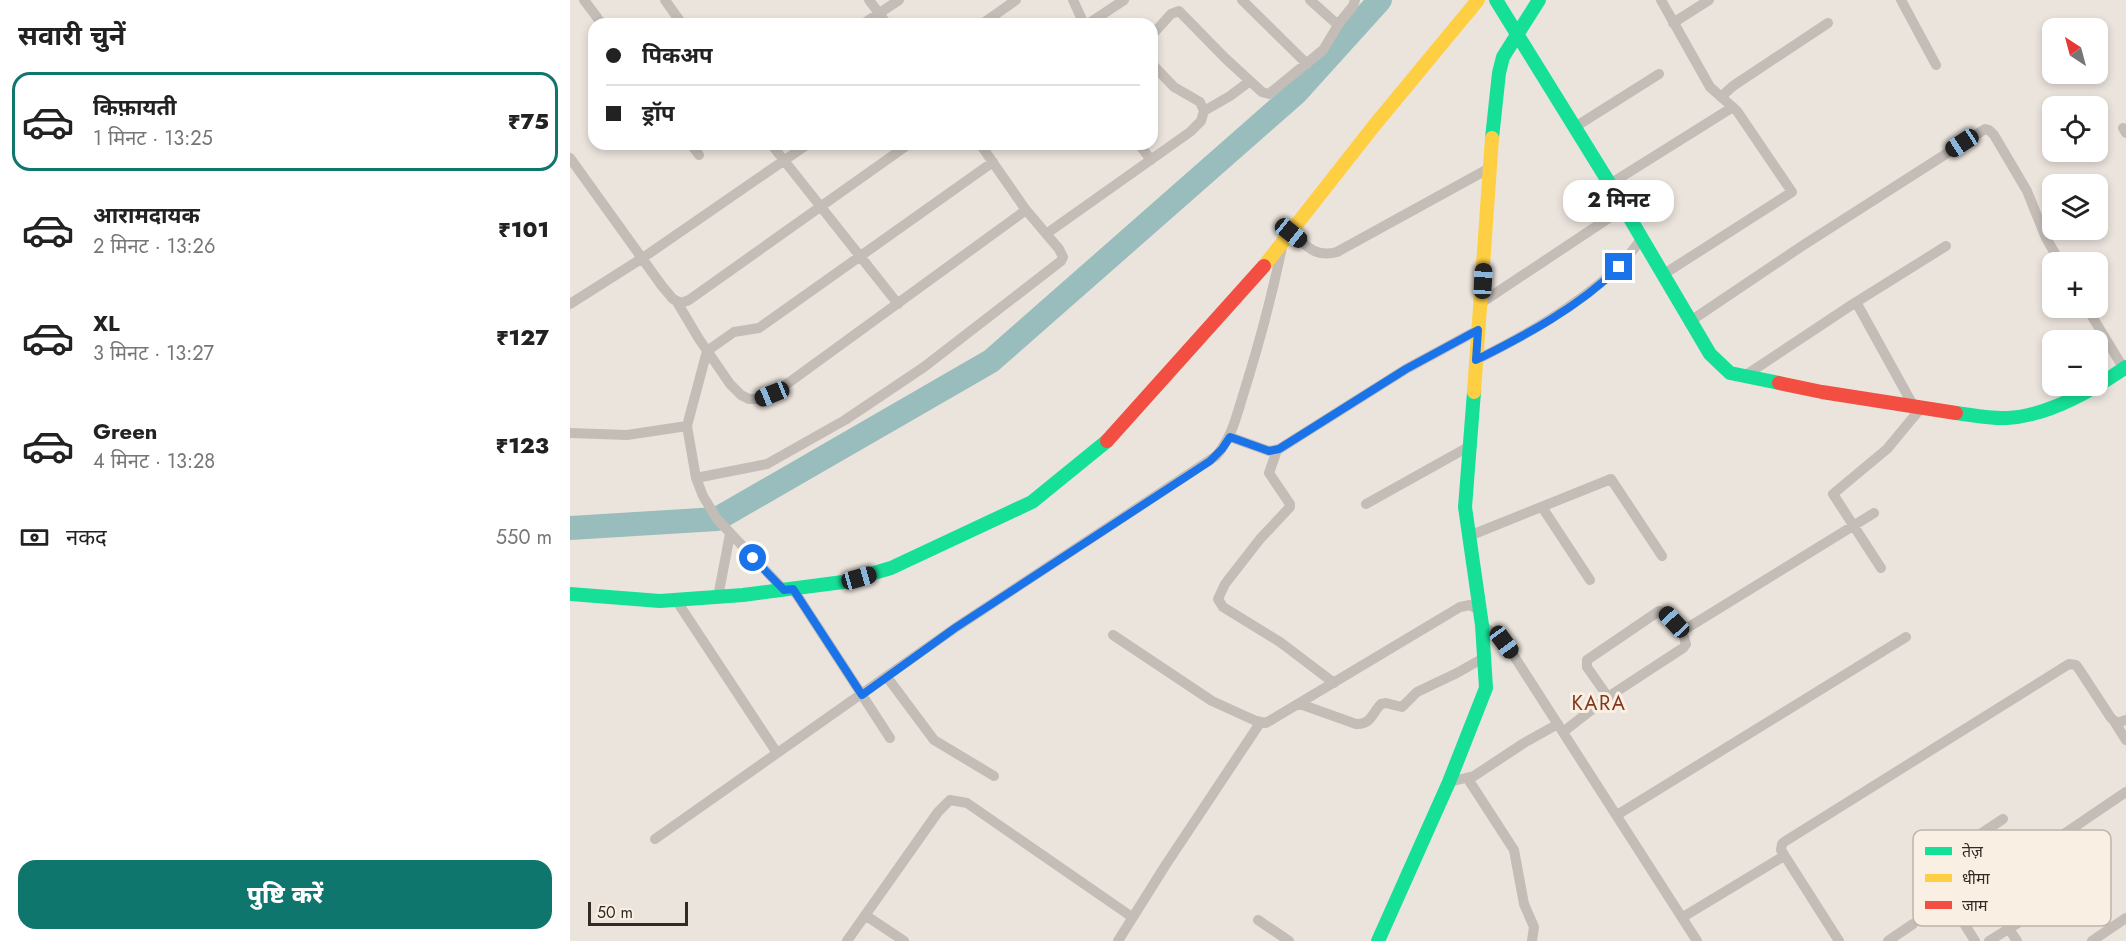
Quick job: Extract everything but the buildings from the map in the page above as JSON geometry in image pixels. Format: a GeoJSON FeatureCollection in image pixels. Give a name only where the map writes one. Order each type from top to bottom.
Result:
{"type":"FeatureCollection","features":[{"type":"Feature","properties":{"kind":"street"},"geometry":{"type":"LineString","coordinates":[[584,0],[598,18]]}},
{"type":"Feature","properties":{"kind":"street"},"geometry":{"type":"LineString","coordinates":[[665,0],[678,18]]}},
{"type":"Feature","properties":{"kind":"street"},"geometry":{"type":"LineString","coordinates":[[869,0],[882,18]]}},
{"type":"Feature","properties":{"kind":"street"},"geometry":{"type":"LineString","coordinates":[[871,18],[899,0]]}},
{"type":"Feature","properties":{"kind":"street"},"geometry":{"type":"LineString","coordinates":[[990,18],[1016,0]]}},
{"type":"Feature","properties":{"kind":"street"},"geometry":{"type":"LineString","coordinates":[[1073,0],[1083,18]]}},
{"type":"Feature","properties":{"kind":"street"},"geometry":{"type":"LineString","coordinates":[[1096,18],[1125,0]]}},
{"type":"Feature","properties":{"kind":"street"},"geometry":{"type":"LineString","coordinates":[[1242,0],[1307,64]]}},
{"type":"Feature","properties":{"kind":"street"},"geometry":{"type":"LineString","coordinates":[[1310,0],[1338,26]]}},
{"type":"Feature","properties":{"kind":"street"},"geometry":{"type":"LineString","coordinates":[[1158,28],[1170,14],[1179,11],[1250,81],[1262,92],[1269,94],[1323,50],[1355,0]]}},
{"type":"Feature","properties":{"kind":"street"},"geometry":{"type":"LineString","coordinates":[[570,594],[660,601],[718,597],[843,582],[891,568],[1032,502],[1103,445],[1212,326],[1287,239],[1372,128],[1478,0]]}},
{"type":"Feature","properties":{"kind":"street"},"geometry":{"type":"LineString","coordinates":[[1496,0],[1664,274],[1689,322],[1719,364],[1730,373],[1917,407],[2001,418],[2014,417],[2068,401],[2097,387],[2125,368],[2093,318]]}},
{"type":"Feature","properties":{"kind":"street"},"geometry":{"type":"LineString","coordinates":[[1378,941],[1485,695],[1485,657],[1481,618],[1465,502],[1481,303],[1488,169],[1501,64],[1506,52],[1539,0]]}},
{"type":"Feature","properties":{"kind":"street"},"geometry":{"type":"LineString","coordinates":[[1661,0],[1708,84],[1733,107],[1792,192],[1664,274]]}},
{"type":"Feature","properties":{"kind":"street"},"geometry":{"type":"LineString","coordinates":[[1673,23],[1709,0]]}},
{"type":"Feature","properties":{"kind":"street"},"geometry":{"type":"LineString","coordinates":[[1901,0],[1936,65]]}},
{"type":"Feature","properties":{"kind":"street"},"geometry":{"type":"LineString","coordinates":[[1721,97],[1733,86],[1828,23]]}},
{"type":"Feature","properties":{"kind":"street"},"geometry":{"type":"LineString","coordinates":[[1158,70],[1174,87],[1196,98],[1204,111]]}},
{"type":"Feature","properties":{"kind":"street"},"geometry":{"type":"LineString","coordinates":[[1575,127],[1659,74]]}},
{"type":"Feature","properties":{"kind":"street"},"geometry":{"type":"LineString","coordinates":[[1046,234],[1190,132],[1201,121],[1204,111],[1250,81]]}},
{"type":"Feature","properties":{"kind":"street"},"geometry":{"type":"LineString","coordinates":[[1610,184],[1733,107]]}},
{"type":"Feature","properties":{"kind":"street"},"geometry":{"type":"LineString","coordinates":[[1689,322],[1802,246],[1985,129],[1994,135],[2027,191],[2054,252]]}},
{"type":"Feature","properties":{"kind":"street"},"geometry":{"type":"LineString","coordinates":[[696,150],[699,154]]}},
{"type":"Feature","properties":{"kind":"street"},"geometry":{"type":"LineString","coordinates":[[776,150],[898,304]]}},
{"type":"Feature","properties":{"kind":"street"},"geometry":{"type":"LineString","coordinates":[[570,304],[641,259],[800,150]]}},
{"type":"Feature","properties":{"kind":"street"},"geometry":{"type":"LineString","coordinates":[[677,302],[689,300],[901,150]]}},
{"type":"Feature","properties":{"kind":"street"},"geometry":{"type":"LineString","coordinates":[[696,478],[767,464],[874,402],[924,367],[1061,261],[1063,257],[1059,249],[1026,210],[984,150]]}},
{"type":"Feature","properties":{"kind":"street"},"geometry":{"type":"LineString","coordinates":[[1144,150],[1151,160]]}},
{"type":"Feature","properties":{"kind":"street"},"geometry":{"type":"LineString","coordinates":[[570,158],[641,259],[677,302],[730,384],[741,395],[749,399],[759,399],[772,394],[1026,210]]}},
{"type":"Feature","properties":{"kind":"street"},"geometry":{"type":"LineString","coordinates":[[890,738],[789,589],[717,519],[703,496],[696,478],[687,426],[707,351],[734,332],[756,329],[993,162]]}},
{"type":"Feature","properties":{"kind":"street"},"geometry":{"type":"LineString","coordinates":[[1287,239],[1320,254],[1337,252],[1488,169]]}},
{"type":"Feature","properties":{"kind":"street"},"geometry":{"type":"LineString","coordinates":[[1481,303],[1624,208]]}},
{"type":"Feature","properties":{"kind":"street"},"geometry":{"type":"LineString","coordinates":[[1476,360],[1522,337],[1580,299],[1613,273],[1642,238]]}},
{"type":"Feature","properties":{"kind":"street"},"geometry":{"type":"LineString","coordinates":[[655,839],[955,628],[1210,461],[1230,437],[1258,348],[1287,239]]}},
{"type":"Feature","properties":{"kind":"street"},"geometry":{"type":"LineString","coordinates":[[1743,377],[1946,246]]}},
{"type":"Feature","properties":{"kind":"street"},"geometry":{"type":"LineString","coordinates":[[1856,302],[1917,407]]}},
{"type":"Feature","properties":{"kind":"street"},"geometry":{"type":"LineString","coordinates":[[1230,437],[1269,451],[1277,450],[1406,369],[1478,330]]}},
{"type":"Feature","properties":{"kind":"street"},"geometry":{"type":"LineString","coordinates":[[1881,568],[1833,494],[1887,449],[1917,407]]}},
{"type":"Feature","properties":{"kind":"street"},"geometry":{"type":"LineString","coordinates":[[570,432],[627,435],[687,426]]}},
{"type":"Feature","properties":{"kind":"street"},"geometry":{"type":"LineString","coordinates":[[1366,504],[1470,446]]}},
{"type":"Feature","properties":{"kind":"street"},"geometry":{"type":"LineString","coordinates":[[1277,450],[1269,473],[1290,507],[1260,539],[1225,584],[1219,595],[1219,602],[1223,607],[1280,642],[1334,683]]}},
{"type":"Feature","properties":{"kind":"street"},"geometry":{"type":"LineString","coordinates":[[1469,536],[1612,479],[1662,556]]}},
{"type":"Feature","properties":{"kind":"street"},"geometry":{"type":"LineString","coordinates":[[1542,507],[1590,579]]}},
{"type":"Feature","properties":{"kind":"street"},"geometry":{"type":"LineString","coordinates":[[1683,632],[1874,513]]}},
{"type":"Feature","properties":{"kind":"street"},"geometry":{"type":"LineString","coordinates":[[718,597],[730,534]]}},
{"type":"Feature","properties":{"kind":"street"},"geometry":{"type":"LineString","coordinates":[[676,600],[777,753]]}},
{"type":"Feature","properties":{"kind":"street"},"geometry":{"type":"LineString","coordinates":[[1113,635],[1212,700],[1260,723],[1270,721],[1460,607],[1470,605],[1504,642],[1697,941]]}},
{"type":"Feature","properties":{"kind":"street"},"geometry":{"type":"LineString","coordinates":[[1449,782],[1468,779],[1524,743],[1561,728],[1608,698],[1683,648],[1686,644],[1683,632],[1665,612],[1659,611],[1587,660],[1587,667],[1608,698]]}},
{"type":"Feature","properties":{"kind":"street"},"geometry":{"type":"LineString","coordinates":[[1617,815],[1906,636]]}},
{"type":"Feature","properties":{"kind":"street"},"geometry":{"type":"LineString","coordinates":[[1300,704],[1361,724],[1371,719],[1381,704],[1402,707],[1417,692],[1485,657]]}},
{"type":"Feature","properties":{"kind":"street"},"geometry":{"type":"LineString","coordinates":[[1839,941],[1784,856],[1780,848],[1785,842],[2069,664],[2076,665],[2079,669],[2126,740]]}},
{"type":"Feature","properties":{"kind":"street"},"geometry":{"type":"LineString","coordinates":[[887,676],[934,740],[994,776]]}},
{"type":"Feature","properties":{"kind":"street"},"geometry":{"type":"LineString","coordinates":[[2114,721],[2121,723],[2126,720]]}},
{"type":"Feature","properties":{"kind":"street"},"geometry":{"type":"LineString","coordinates":[[1120,940],[1132,917],[1260,723]]}},
{"type":"Feature","properties":{"kind":"street"},"geometry":{"type":"LineString","coordinates":[[1468,779],[1514,850],[1524,901],[1534,927],[1532,941]]}},
{"type":"Feature","properties":{"kind":"street"},"geometry":{"type":"LineString","coordinates":[[2071,830],[2126,792]]}},
{"type":"Feature","properties":{"kind":"street"},"geometry":{"type":"LineString","coordinates":[[847,941],[938,812],[950,800],[967,803],[1132,917]]}},
{"type":"Feature","properties":{"kind":"street"},"geometry":{"type":"LineString","coordinates":[[1987,830],[2003,819]]}},
{"type":"Feature","properties":{"kind":"street"},"geometry":{"type":"LineString","coordinates":[[1683,918],[1784,856]]}},
{"type":"Feature","properties":{"kind":"street"},"geometry":{"type":"LineString","coordinates":[[865,915],[904,941]]}},
{"type":"Feature","properties":{"kind":"street"},"geometry":{"type":"LineString","coordinates":[[2092,941],[2126,918]]}},
{"type":"Feature","properties":{"kind":"street"},"geometry":{"type":"LineString","coordinates":[[1258,920],[1289,941]]}},
{"type":"Feature","properties":{"kind":"street"},"geometry":{"type":"LineString","coordinates":[[1888,941],[1912,924]]}},
{"type":"Feature","properties":{"kind":"street"},"geometry":{"type":"LineString","coordinates":[[1965,926],[1975,941]]}},
{"type":"Feature","properties":{"kind":"street"},"geometry":{"type":"LineString","coordinates":[[1989,941],[2014,926]]}},
{"type":"Feature","properties":{"kind":"street"},"geometry":{"type":"LineString","coordinates":[[2009,929],[2018,941]]}},
{"type":"Feature","properties":{"kind":"waterway"},"geometry":{"type":"LineString","coordinates":[[570,528],[717,519],[991,361],[1296,93],[1380,0]]}},
{"type":"Feature","properties":{"kind":"traffic: fast"},"geometry":{"type":"LineString","coordinates":[[1496,0],[1608,181],[1710,354],[1730,373],[1779,383]]}},
{"type":"Feature","properties":{"kind":"traffic: fast"},"geometry":{"type":"LineString","coordinates":[[1492,138],[1499,73],[1503,57],[1539,0]]}},
{"type":"Feature","properties":{"kind":"traffic: fast"},"geometry":{"type":"LineString","coordinates":[[1956,413],[2001,418],[2039,412],[2085,393],[2126,367]]}},
{"type":"Feature","properties":{"kind":"traffic: fast"},"geometry":{"type":"LineString","coordinates":[[1378,941],[1449,782],[1486,688],[1482,625],[1465,507],[1474,392]]}},
{"type":"Feature","properties":{"kind":"traffic: fast"},"geometry":{"type":"LineString","coordinates":[[570,594],[660,601],[743,595],[843,582],[891,568],[1032,502],[1107,441]]}},
{"type":"Feature","properties":{"kind":"traffic: slow"},"geometry":{"type":"LineString","coordinates":[[1264,266],[1373,127],[1478,0]]}},
{"type":"Feature","properties":{"kind":"traffic: slow"},"geometry":{"type":"LineString","coordinates":[[1474,392],[1492,138]]}},
{"type":"Feature","properties":{"kind":"traffic: jam"},"geometry":{"type":"LineString","coordinates":[[1107,441],[1264,266]]}},
{"type":"Feature","properties":{"kind":"traffic: jam"},"geometry":{"type":"LineString","coordinates":[[1779,383],[1956,413]]}},
{"type":"Feature","properties":{"kind":"district","name":"KARA"},"geometry":{"type":"Point","coordinates":[1599,703]}},
{"type":"Feature","properties":{"kind":"route"},"geometry":{"type":"LineString","coordinates":[[753,558],[784,590],[793,589],[862,695],[955,628],[1210,461],[1230,437],[1269,451],[1279,449],[1406,369],[1478,330],[1476,360],[1522,337],[1580,299],[1619,267]]}}]}
